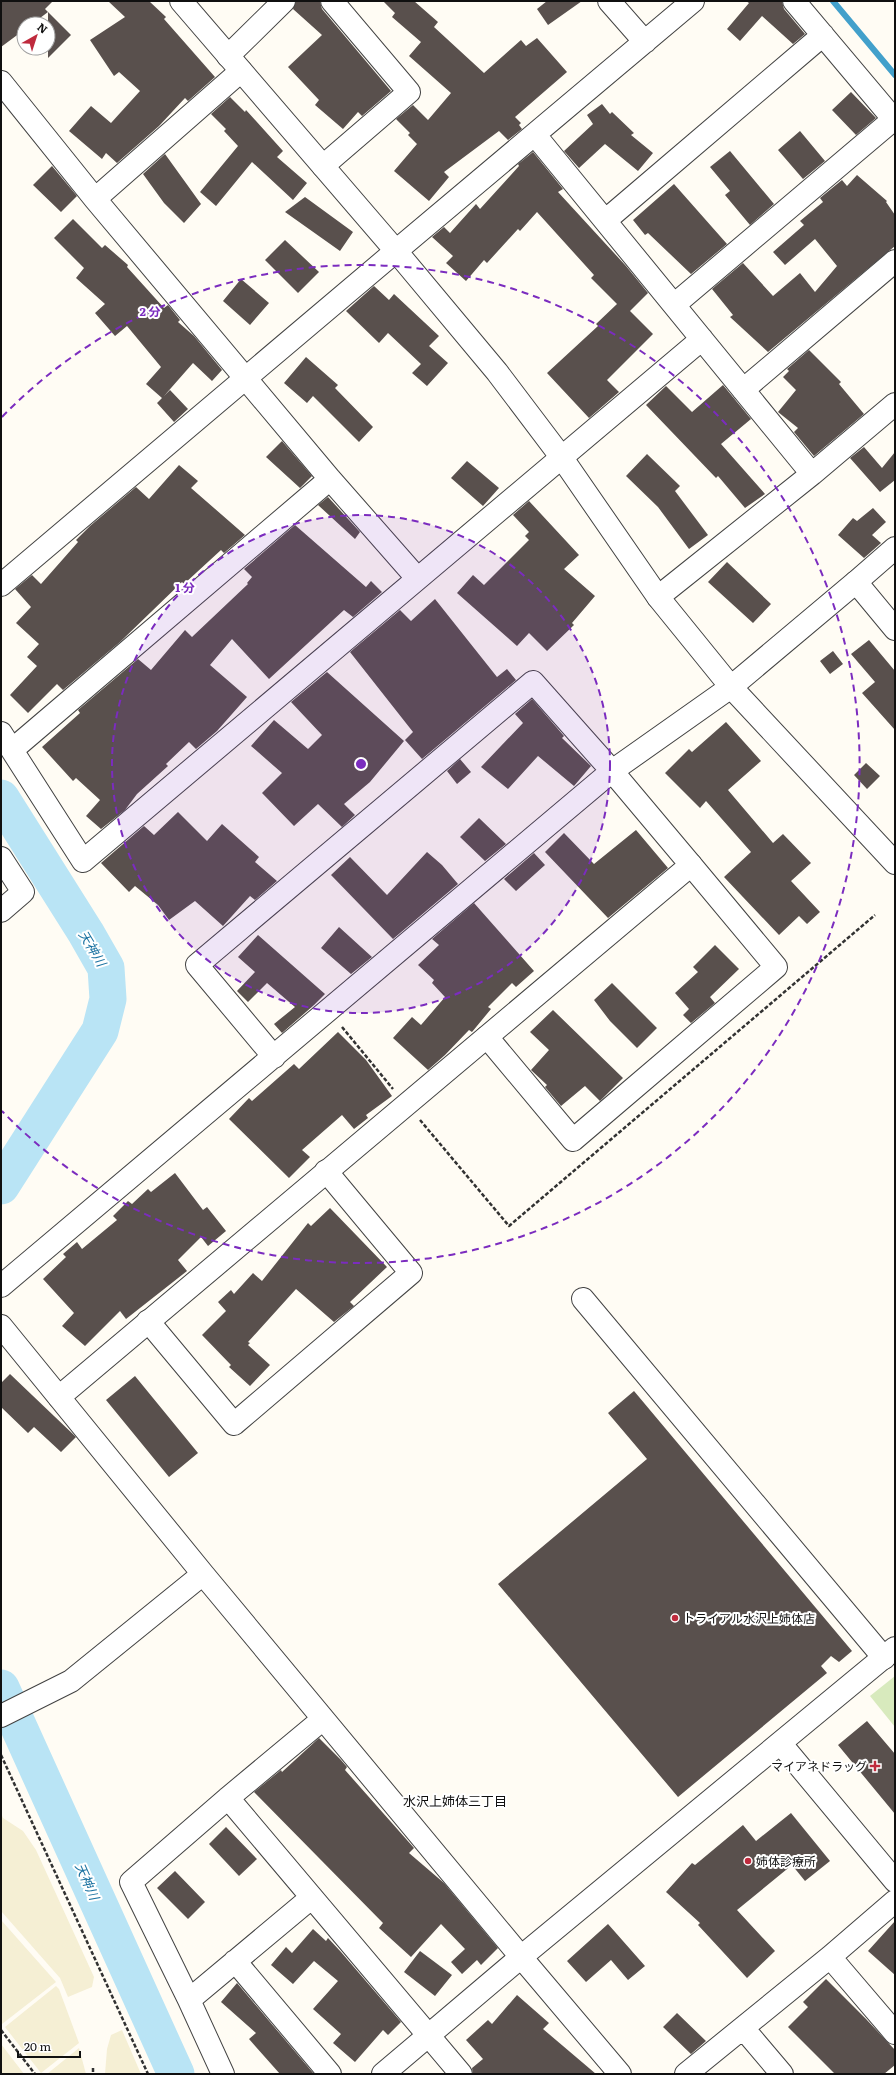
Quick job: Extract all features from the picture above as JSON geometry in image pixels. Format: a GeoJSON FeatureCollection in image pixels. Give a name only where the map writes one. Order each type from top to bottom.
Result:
{"type":"FeatureCollection","features":[{"type":"Feature","properties":{"kind":"street"},"geometry":{"type":"LineString","coordinates":[[181,1],[498,372],[562,458],[658,597],[731,687],[895,863]]}},
{"type":"Feature","properties":{"kind":"street"},"geometry":{"type":"LineString","coordinates":[[96,199],[235,63],[284,1]]}},
{"type":"Feature","properties":{"kind":"street"},"geometry":{"type":"LineString","coordinates":[[323,166],[409,92],[332,1]]}},
{"type":"Feature","properties":{"kind":"street"},"geometry":{"type":"LineString","coordinates":[[609,1],[645,42]]}},
{"type":"Feature","properties":{"kind":"street"},"geometry":{"type":"LineString","coordinates":[[1,584],[693,1]]}},
{"type":"Feature","properties":{"kind":"street"},"geometry":{"type":"LineString","coordinates":[[674,305],[895,120],[794,1]]}},
{"type":"Feature","properties":{"kind":"street"},"geometry":{"type":"LineString","coordinates":[[606,220],[823,35]]}},
{"type":"Feature","properties":{"kind":"street"},"geometry":{"type":"LineString","coordinates":[[1,82],[96,199],[247,377],[330,479],[417,578]]}},
{"type":"Feature","properties":{"kind":"street"},"geometry":{"type":"LineString","coordinates":[[535,135],[812,474]]}},
{"type":"Feature","properties":{"kind":"street"},"geometry":{"type":"LineString","coordinates":[[743,390],[895,261]]}},
{"type":"Feature","properties":{"kind":"street"},"geometry":{"type":"LineString","coordinates":[[330,479],[7,742],[83,861],[702,339]]}},
{"type":"Feature","properties":{"kind":"street"},"geometry":{"type":"LineString","coordinates":[[658,597],[812,474],[895,404]]}},
{"type":"Feature","properties":{"kind":"street"},"geometry":{"type":"LineString","coordinates":[[1,1286],[612,771],[731,687],[895,548]]}},
{"type":"Feature","properties":{"kind":"street"},"geometry":{"type":"LineString","coordinates":[[856,582],[895,629]]}},
{"type":"Feature","properties":{"kind":"street"},"geometry":{"type":"LineString","coordinates":[[274,1057],[197,965],[533,682],[612,771],[776,967],[573,1140],[487,1037]]}},
{"type":"Feature","properties":{"kind":"street"},"geometry":{"type":"LineString","coordinates":[[1,858],[23,892],[1,910]]}},
{"type":"Feature","properties":{"kind":"street"},"geometry":{"type":"LineString","coordinates":[[60,1397],[326,1171],[691,865]]}},
{"type":"Feature","properties":{"kind":"street"},"geometry":{"type":"LineString","coordinates":[[148,1322],[234,1424],[411,1274],[326,1171]]}},
{"type":"Feature","properties":{"kind":"street"},"geometry":{"type":"LineString","coordinates":[[383,2074],[427,2035],[890,1653],[583,1299]]}},
{"type":"Feature","properties":{"kind":"street"},"geometry":{"type":"LineString","coordinates":[[1,1326],[203,1574],[620,2074]]}},
{"type":"Feature","properties":{"kind":"street"},"geometry":{"type":"LineString","coordinates":[[1,1716],[71,1681],[203,1574]]}},
{"type":"Feature","properties":{"kind":"street"},"geometry":{"type":"LineString","coordinates":[[223,2074],[189,2000],[131,1882],[228,1798],[323,1719]]}},
{"type":"Feature","properties":{"kind":"street"},"geometry":{"type":"LineString","coordinates":[[781,1744],[895,1881]]}},
{"type":"Feature","properties":{"kind":"street"},"geometry":{"type":"LineString","coordinates":[[228,1798],[461,2074]]}},
{"type":"Feature","properties":{"kind":"street"},"geometry":{"type":"LineString","coordinates":[[189,2000],[311,1898]]}},
{"type":"Feature","properties":{"kind":"street"},"geometry":{"type":"LineString","coordinates":[[686,2074],[830,1957],[895,1901]]}},
{"type":"Feature","properties":{"kind":"street"},"geometry":{"type":"LineString","coordinates":[[830,1957],[895,2033]]}},
{"type":"Feature","properties":{"kind":"street"},"geometry":{"type":"LineString","coordinates":[[235,1961],[330,2074]]}},
{"type":"Feature","properties":{"kind":"street"},"geometry":{"type":"LineString","coordinates":[[743,2028],[782,2074]]}},
{"type":"Feature","properties":{"kind":"path"},"geometry":{"type":"LineString","coordinates":[[328,1011],[406,1104]]}},
{"type":"Feature","properties":{"kind":"path"},"geometry":{"type":"LineString","coordinates":[[1,1755],[148,2074]]}},
{"type":"Feature","properties":{"kind":"path"},"geometry":{"type":"LineString","coordinates":[[1,2030],[35,2074]]}},
{"type":"Feature","properties":{"kind":"path"},"geometry":{"type":"LineString","coordinates":[[93,2068],[93,2074]]}},
{"type":"Feature","properties":{"kind":"shaded area"},"geometry":{"type":"Polygon","coordinates":[[[1,1813],[3,1818],[23,1831],[36,1850],[94,1977],[92,1987],[68,1997],[60,1978],[1,1911],[1,1813]]]}},
{"type":"Feature","properties":{"kind":"shaded area"},"geometry":{"type":"Polygon","coordinates":[[[1,1920],[56,1982],[2,2024],[1,2023],[1,1920]]]}},
{"type":"Feature","properties":{"kind":"shaded area"},"geometry":{"type":"Polygon","coordinates":[[[56,1986],[59,1989],[79,2043],[41,2073],[5,2027],[56,1986]]]}},
{"type":"Feature","properties":{"kind":"shaded area"},"geometry":{"type":"Polygon","coordinates":[[[122,2030],[141,2074],[105,2074],[107,2049],[111,2035],[122,2030]]]}},
{"type":"Feature","properties":{"kind":"shaded area"},"geometry":{"type":"Polygon","coordinates":[[[1,2044],[24,2074],[1,2074],[1,2044]]]}},
{"type":"Feature","properties":{"kind":"shaded area"},"geometry":{"type":"Polygon","coordinates":[[[79,2048],[86,2074],[47,2074],[79,2048]]]}},
{"type":"Feature","properties":{"kind":"green space"},"geometry":{"type":"Polygon","coordinates":[[[895,1676],[895,1727],[870,1696],[895,1676]]]}},
{"type":"Feature","properties":{"kind":"building"},"geometry":{"type":"Polygon","coordinates":[[[1,1],[53,1],[45,9],[48,12],[43,16],[16,16],[16,36],[1,47],[1,1]]]}},
{"type":"Feature","properties":{"kind":"building"},"geometry":{"type":"Polygon","coordinates":[[[108,1],[149,1],[166,17],[164,19],[215,77],[188,101],[185,98],[159,126],[117,163],[106,153],[102,159],[69,131],[91,106],[111,123],[140,91],[119,72],[114,76],[90,40],[125,17],[108,1]]]}},
{"type":"Feature","properties":{"kind":"building"},"geometry":{"type":"Polygon","coordinates":[[[296,1],[320,1],[322,9],[391,91],[362,116],[358,112],[343,129],[315,105],[319,100],[288,67],[322,35],[293,9],[296,1]]]}},
{"type":"Feature","properties":{"kind":"building"},"geometry":{"type":"Polygon","coordinates":[[[383,1],[414,1],[438,22],[434,27],[484,73],[521,40],[526,46],[537,38],[567,72],[515,117],[521,123],[519,125],[522,129],[508,140],[499,131],[444,172],[449,177],[429,201],[394,171],[417,144],[408,135],[410,133],[396,119],[413,105],[428,120],[451,93],[409,56],[421,42],[392,17],[395,13],[383,1]]]}},
{"type":"Feature","properties":{"kind":"building"},"geometry":{"type":"Polygon","coordinates":[[[547,1],[582,1],[548,25],[537,9],[547,1]]]}},
{"type":"Feature","properties":{"kind":"building"},"geometry":{"type":"Polygon","coordinates":[[[746,1],[782,1],[784,9],[805,34],[793,44],[762,16],[740,41],[727,29],[749,3],[746,1]]]}},
{"type":"Feature","properties":{"kind":"building"},"geometry":{"type":"Polygon","coordinates":[[[56,20],[71,35],[56,50],[56,20]]]}},
{"type":"Feature","properties":{"kind":"building"},"geometry":{"type":"Polygon","coordinates":[[[851,92],[876,118],[856,135],[832,110],[851,92]]]}},
{"type":"Feature","properties":{"kind":"building"},"geometry":{"type":"Polygon","coordinates":[[[230,97],[245,112],[246,110],[283,151],[277,157],[307,183],[293,200],[252,162],[216,206],[200,192],[238,146],[224,131],[226,129],[211,114],[230,97]]]}},
{"type":"Feature","properties":{"kind":"building"},"geometry":{"type":"Polygon","coordinates":[[[602,104],[610,114],[612,112],[634,133],[631,135],[653,153],[638,171],[605,144],[579,168],[564,151],[593,124],[587,115],[602,104]]]}},
{"type":"Feature","properties":{"kind":"building"},"geometry":{"type":"Polygon","coordinates":[[[800,131],[825,161],[803,179],[778,150],[800,131]]]}},
{"type":"Feature","properties":{"kind":"building"},"geometry":{"type":"Polygon","coordinates":[[[730,151],[774,204],[750,225],[725,195],[730,191],[710,167],[730,151]]]}},
{"type":"Feature","properties":{"kind":"building"},"geometry":{"type":"Polygon","coordinates":[[[533,152],[563,189],[558,192],[626,266],[648,293],[630,311],[653,334],[607,380],[619,392],[589,418],[547,373],[598,326],[596,324],[617,304],[591,278],[594,275],[537,212],[520,231],[518,229],[487,263],[484,260],[466,281],[446,263],[453,256],[432,237],[444,227],[450,233],[476,204],[480,209],[519,166],[518,164],[533,152]]]}},
{"type":"Feature","properties":{"kind":"building"},"geometry":{"type":"Polygon","coordinates":[[[165,154],[201,204],[184,223],[164,203],[143,174],[165,154]]]}},
{"type":"Feature","properties":{"kind":"building"},"geometry":{"type":"Polygon","coordinates":[[[52,166],[77,196],[61,212],[33,185],[52,166]]]}},
{"type":"Feature","properties":{"kind":"building"},"geometry":{"type":"Polygon","coordinates":[[[857,175],[887,201],[886,202],[895,215],[895,246],[768,352],[730,317],[733,315],[712,289],[743,263],[773,296],[800,273],[815,292],[837,266],[815,239],[785,265],[773,252],[804,225],[800,221],[823,202],[820,198],[842,180],[847,186],[857,175]]]}},
{"type":"Feature","properties":{"kind":"building"},"geometry":{"type":"Polygon","coordinates":[[[674,184],[727,244],[691,274],[648,233],[645,235],[633,220],[674,184]]]}},
{"type":"Feature","properties":{"kind":"building"},"geometry":{"type":"Polygon","coordinates":[[[305,197],[353,232],[340,251],[285,212],[305,197]]]}},
{"type":"Feature","properties":{"kind":"building"},"geometry":{"type":"Polygon","coordinates":[[[73,219],[102,248],[105,245],[128,265],[127,267],[164,308],[168,305],[180,320],[178,322],[194,336],[222,370],[212,381],[193,363],[164,396],[170,390],[188,409],[174,422],[157,403],[162,398],[146,384],[161,367],[127,326],[115,336],[95,313],[105,304],[76,278],[84,268],[54,238],[73,219]]]}},
{"type":"Feature","properties":{"kind":"building"},"geometry":{"type":"Polygon","coordinates":[[[285,240],[319,272],[298,293],[265,260],[285,240]]]}},
{"type":"Feature","properties":{"kind":"building"},"geometry":{"type":"Polygon","coordinates":[[[241,279],[269,303],[250,325],[223,301],[241,279]]]}},
{"type":"Feature","properties":{"kind":"building"},"geometry":{"type":"Polygon","coordinates":[[[374,286],[389,300],[394,294],[439,336],[429,346],[448,363],[427,386],[412,373],[421,364],[388,333],[379,343],[346,311],[374,286]]]}},
{"type":"Feature","properties":{"kind":"building"},"geometry":{"type":"Polygon","coordinates":[[[809,350],[841,382],[839,384],[864,414],[814,456],[794,432],[798,428],[778,412],[796,390],[783,377],[789,371],[787,369],[809,350]]]}},
{"type":"Feature","properties":{"kind":"building"},"geometry":{"type":"Polygon","coordinates":[[[306,357],[338,385],[335,388],[373,427],[359,442],[313,396],[307,403],[284,383],[306,357]]]}},
{"type":"Feature","properties":{"kind":"building"},"geometry":{"type":"Polygon","coordinates":[[[723,385],[751,419],[721,444],[765,494],[745,508],[718,476],[716,478],[646,405],[666,386],[692,412],[723,385]]]}},
{"type":"Feature","properties":{"kind":"building"},"geometry":{"type":"Polygon","coordinates":[[[282,441],[312,476],[300,488],[266,457],[282,441]]]}},
{"type":"Feature","properties":{"kind":"building"},"geometry":{"type":"Polygon","coordinates":[[[864,447],[882,468],[895,452],[895,480],[880,492],[850,458],[864,447]]]}},
{"type":"Feature","properties":{"kind":"building"},"geometry":{"type":"Polygon","coordinates":[[[647,454],[680,486],[675,491],[708,535],[689,549],[658,507],[626,476],[647,454]]]}},
{"type":"Feature","properties":{"kind":"building"},"geometry":{"type":"Polygon","coordinates":[[[467,461],[499,488],[483,506],[451,478],[467,461]]]}},
{"type":"Feature","properties":{"kind":"building"},"geometry":{"type":"Polygon","coordinates":[[[179,465],[198,481],[191,488],[245,535],[224,553],[221,550],[184,584],[182,582],[120,642],[63,690],[57,684],[28,713],[10,695],[37,666],[27,657],[39,644],[16,623],[31,607],[15,589],[32,575],[41,584],[78,542],[76,540],[90,526],[136,487],[149,499],[179,465]]]}},
{"type":"Feature","properties":{"kind":"building"},"geometry":{"type":"Polygon","coordinates":[[[328,497],[360,532],[355,539],[318,505],[328,497]]]}},
{"type":"Feature","properties":{"kind":"building"},"geometry":{"type":"Polygon","coordinates":[[[529,501],[579,555],[564,569],[595,596],[572,623],[574,625],[547,651],[529,633],[517,646],[457,593],[473,575],[484,585],[529,540],[525,536],[529,532],[513,515],[529,501]]]}},
{"type":"Feature","properties":{"kind":"building"},"geometry":{"type":"Polygon","coordinates":[[[873,508],[886,522],[872,535],[881,543],[864,558],[838,535],[853,518],[857,521],[873,508]]]}},
{"type":"Feature","properties":{"kind":"building"},"geometry":{"type":"Polygon","coordinates":[[[295,525],[366,587],[371,581],[382,592],[353,617],[344,610],[269,679],[232,639],[210,665],[247,697],[217,731],[196,749],[189,742],[166,764],[168,766],[137,794],[125,810],[101,829],[86,816],[100,800],[76,778],[73,781],[42,747],[80,713],[78,710],[138,659],[151,670],[185,630],[192,637],[248,584],[247,583],[252,577],[244,569],[295,525]]]}},
{"type":"Feature","properties":{"kind":"building"},"geometry":{"type":"Polygon","coordinates":[[[727,562],[771,604],[753,623],[708,582],[727,562]]]}},
{"type":"Feature","properties":{"kind":"building"},"geometry":{"type":"Polygon","coordinates":[[[435,599],[497,677],[507,669],[516,680],[422,759],[405,740],[413,732],[350,652],[400,610],[411,621],[435,599]]]}},
{"type":"Feature","properties":{"kind":"building"},"geometry":{"type":"Polygon","coordinates":[[[869,640],[895,671],[895,730],[862,693],[875,682],[851,654],[869,640]]]}},
{"type":"Feature","properties":{"kind":"building"},"geometry":{"type":"Polygon","coordinates":[[[833,651],[843,664],[830,674],[820,661],[833,651]]]}},
{"type":"Feature","properties":{"kind":"building"},"geometry":{"type":"Polygon","coordinates":[[[327,672],[404,741],[370,782],[344,804],[355,815],[342,827],[318,804],[294,826],[262,793],[282,773],[251,746],[274,720],[308,749],[322,735],[291,702],[327,672]]]}},
{"type":"Feature","properties":{"kind":"building"},"geometry":{"type":"Polygon","coordinates":[[[532,699],[564,736],[562,738],[591,766],[574,786],[538,756],[508,789],[481,767],[523,723],[515,714],[532,699]]]}},
{"type":"Feature","properties":{"kind":"building"},"geometry":{"type":"Polygon","coordinates":[[[726,722],[761,761],[728,790],[773,843],[783,834],[811,863],[791,881],[820,912],[807,924],[799,916],[779,935],[724,877],[751,852],[706,801],[700,808],[665,773],[689,749],[692,752],[726,722]]]}},
{"type":"Feature","properties":{"kind":"building"},"geometry":{"type":"Polygon","coordinates":[[[460,759],[471,772],[457,784],[447,771],[460,759]]]}},
{"type":"Feature","properties":{"kind":"building"},"geometry":{"type":"Polygon","coordinates":[[[866,763],[880,776],[867,789],[854,775],[866,763]]]}},
{"type":"Feature","properties":{"kind":"building"},"geometry":{"type":"Polygon","coordinates":[[[178,812],[207,841],[222,824],[259,857],[255,862],[277,881],[255,900],[250,896],[223,926],[195,901],[169,920],[158,905],[135,886],[129,892],[101,863],[144,826],[154,835],[178,812]]]}},
{"type":"Feature","properties":{"kind":"building"},"geometry":{"type":"Polygon","coordinates":[[[479,818],[506,844],[485,861],[460,837],[479,818]]]}},
{"type":"Feature","properties":{"kind":"building"},"geometry":{"type":"Polygon","coordinates":[[[636,830],[668,868],[608,918],[545,852],[564,833],[594,864],[636,830]]]}},
{"type":"Feature","properties":{"kind":"building"},"geometry":{"type":"Polygon","coordinates":[[[427,852],[442,865],[458,884],[393,939],[331,875],[350,857],[387,895],[427,852]]]}},
{"type":"Feature","properties":{"kind":"building"},"geometry":{"type":"Polygon","coordinates":[[[534,853],[545,865],[516,891],[504,879],[534,853]]]}},
{"type":"Feature","properties":{"kind":"building"},"geometry":{"type":"Polygon","coordinates":[[[474,903],[534,971],[516,987],[512,983],[488,1007],[491,1009],[472,1032],[469,1030],[428,1070],[393,1038],[412,1017],[421,1025],[445,997],[432,983],[434,980],[418,965],[439,945],[432,939],[474,903]]]}},
{"type":"Feature","properties":{"kind":"building"},"geometry":{"type":"Polygon","coordinates":[[[339,927],[372,957],[351,974],[321,948],[339,927]]]}},
{"type":"Feature","properties":{"kind":"building"},"geometry":{"type":"Polygon","coordinates":[[[258,935],[325,994],[282,1033],[274,1024],[295,1007],[267,983],[248,1002],[237,991],[255,972],[238,957],[258,935]]]}},
{"type":"Feature","properties":{"kind":"building"},"geometry":{"type":"Polygon","coordinates":[[[715,945],[739,969],[710,997],[715,1003],[691,1023],[683,1015],[689,1009],[675,993],[698,972],[693,967],[715,945]]]}},
{"type":"Feature","properties":{"kind":"building"},"geometry":{"type":"Polygon","coordinates":[[[612,983],[657,1028],[637,1048],[610,1021],[594,1000],[612,983]]]}},
{"type":"Feature","properties":{"kind":"building"},"geometry":{"type":"Polygon","coordinates":[[[553,1010],[623,1078],[600,1101],[585,1086],[561,1106],[545,1087],[547,1085],[531,1070],[549,1050],[530,1032],[553,1010]]]}},
{"type":"Feature","properties":{"kind":"building"},"geometry":{"type":"Polygon","coordinates":[[[338,1032],[366,1060],[392,1096],[366,1115],[368,1118],[354,1129],[342,1115],[302,1150],[310,1157],[289,1178],[229,1119],[249,1098],[252,1101],[294,1064],[299,1069],[338,1032]]]}},
{"type":"Feature","properties":{"kind":"building"},"geometry":{"type":"Polygon","coordinates":[[[175,1173],[203,1210],[207,1207],[226,1231],[208,1246],[201,1237],[178,1260],[187,1271],[126,1319],[120,1311],[85,1346],[62,1326],[74,1313],[43,1279],[66,1257],[63,1254],[77,1242],[82,1249],[117,1220],[113,1216],[128,1201],[132,1204],[148,1189],[151,1192],[175,1173]]]}},
{"type":"Feature","properties":{"kind":"building"},"geometry":{"type":"Polygon","coordinates":[[[330,1208],[387,1267],[350,1302],[354,1306],[334,1322],[296,1289],[248,1342],[250,1343],[248,1345],[270,1365],[250,1386],[229,1367],[231,1365],[202,1335],[226,1311],[218,1302],[231,1290],[234,1294],[253,1273],[262,1281],[308,1223],[311,1226],[330,1208]]]}},
{"type":"Feature","properties":{"kind":"building"},"geometry":{"type":"Polygon","coordinates":[[[10,1374],[76,1437],[61,1452],[34,1427],[28,1433],[1,1407],[1,1383],[10,1374]]]}},
{"type":"Feature","properties":{"kind":"building"},"geometry":{"type":"Polygon","coordinates":[[[135,1376],[198,1453],[169,1477],[106,1400],[135,1376]]]}},
{"type":"Feature","properties":{"kind":"building","name":"トライアル水沢上姉体店"},"geometry":{"type":"Polygon","coordinates":[[[634,1391],[852,1651],[839,1662],[831,1656],[821,1666],[827,1673],[678,1797],[498,1584],[647,1459],[608,1413],[634,1391]]]}},
{"type":"Feature","properties":{"kind":"building","name":"マイアネドラッグ"},"geometry":{"type":"Polygon","coordinates":[[[867,1721],[895,1754],[895,1814],[838,1745],[867,1721]]]}},
{"type":"Feature","properties":{"kind":"building"},"geometry":{"type":"Polygon","coordinates":[[[319,1738],[341,1760],[347,1767],[345,1770],[414,1848],[409,1853],[444,1883],[498,1948],[481,1965],[477,1960],[462,1974],[451,1962],[465,1949],[441,1924],[411,1957],[379,1928],[383,1923],[254,1792],[281,1770],[282,1772],[319,1738]]]}},
{"type":"Feature","properties":{"kind":"building"},"geometry":{"type":"Polygon","coordinates":[[[791,1813],[830,1861],[805,1881],[792,1865],[737,1910],[775,1951],[747,1978],[698,1925],[700,1923],[666,1892],[692,1863],[695,1865],[743,1825],[756,1841],[791,1813]]]}},
{"type":"Feature","properties":{"kind":"building"},"geometry":{"type":"Polygon","coordinates":[[[226,1827],[257,1859],[239,1876],[209,1844],[226,1827]]]}},
{"type":"Feature","properties":{"kind":"building"},"geometry":{"type":"Polygon","coordinates":[[[175,1871],[205,1902],[188,1919],[157,1888],[175,1871]]]}},
{"type":"Feature","properties":{"kind":"building"},"geometry":{"type":"Polygon","coordinates":[[[895,1921],[895,1975],[868,1951],[895,1921]]]}},
{"type":"Feature","properties":{"kind":"building"},"geometry":{"type":"Polygon","coordinates":[[[608,1924],[645,1966],[628,1980],[611,1960],[586,1982],[567,1961],[608,1924]]]}},
{"type":"Feature","properties":{"kind":"building"},"geometry":{"type":"Polygon","coordinates":[[[313,1929],[326,1941],[328,1938],[401,2022],[388,2035],[383,2030],[355,2062],[333,2043],[341,2034],[313,2009],[338,1981],[314,1961],[293,1984],[271,1965],[286,1947],[292,1953],[313,1929]]]}},
{"type":"Feature","properties":{"kind":"building"},"geometry":{"type":"Polygon","coordinates":[[[420,1951],[452,1975],[435,1996],[404,1972],[420,1951]]]}},
{"type":"Feature","properties":{"kind":"building"},"geometry":{"type":"Polygon","coordinates":[[[826,1979],[895,2050],[895,2065],[884,2074],[835,2074],[788,2027],[808,2007],[803,2002],[826,1979]]]}},
{"type":"Feature","properties":{"kind":"building"},"geometry":{"type":"Polygon","coordinates":[[[237,1983],[314,2074],[280,2074],[249,2039],[256,2033],[221,2002],[237,1983]]]}},
{"type":"Feature","properties":{"kind":"building"},"geometry":{"type":"Polygon","coordinates":[[[517,1995],[549,2023],[543,2029],[596,2074],[473,2074],[472,2068],[483,2059],[466,2040],[488,2020],[492,2024],[517,1995]]]}},
{"type":"Feature","properties":{"kind":"building"},"geometry":{"type":"Polygon","coordinates":[[[677,2013],[706,2041],[691,2054],[663,2027],[677,2013]]]}},
{"type":"Feature","properties":{"kind":"waterway"},"geometry":{"type":"LineString","coordinates":[[833,1],[895,75]]}},
{"type":"Feature","properties":{"kind":"waterway","name":"天神川"},"geometry":{"type":"LineString","coordinates":[[1,798],[86,933],[106,968],[108,999],[100,1031],[1,1186]]}},
{"type":"Feature","properties":{"kind":"waterway","name":"天神川"},"geometry":{"type":"LineString","coordinates":[[1,1688],[176,2074]]}},
{"type":"Feature","properties":{"kind":"place","name":"トライアル水沢上姉体店"},"geometry":{"type":"Point","coordinates":[675,1618]}},
{"type":"Feature","properties":{"kind":"place","name":"マイアネドラッグ"},"geometry":{"type":"Point","coordinates":[875,1766]}},
{"type":"Feature","properties":{"kind":"place","name":"姉体診療所"},"geometry":{"type":"Point","coordinates":[748,1861]}},
{"type":"Feature","properties":{"kind":"district","name":"水沢上姉体三丁目"},"geometry":{"type":"Point","coordinates":[455,1800]}}]}
